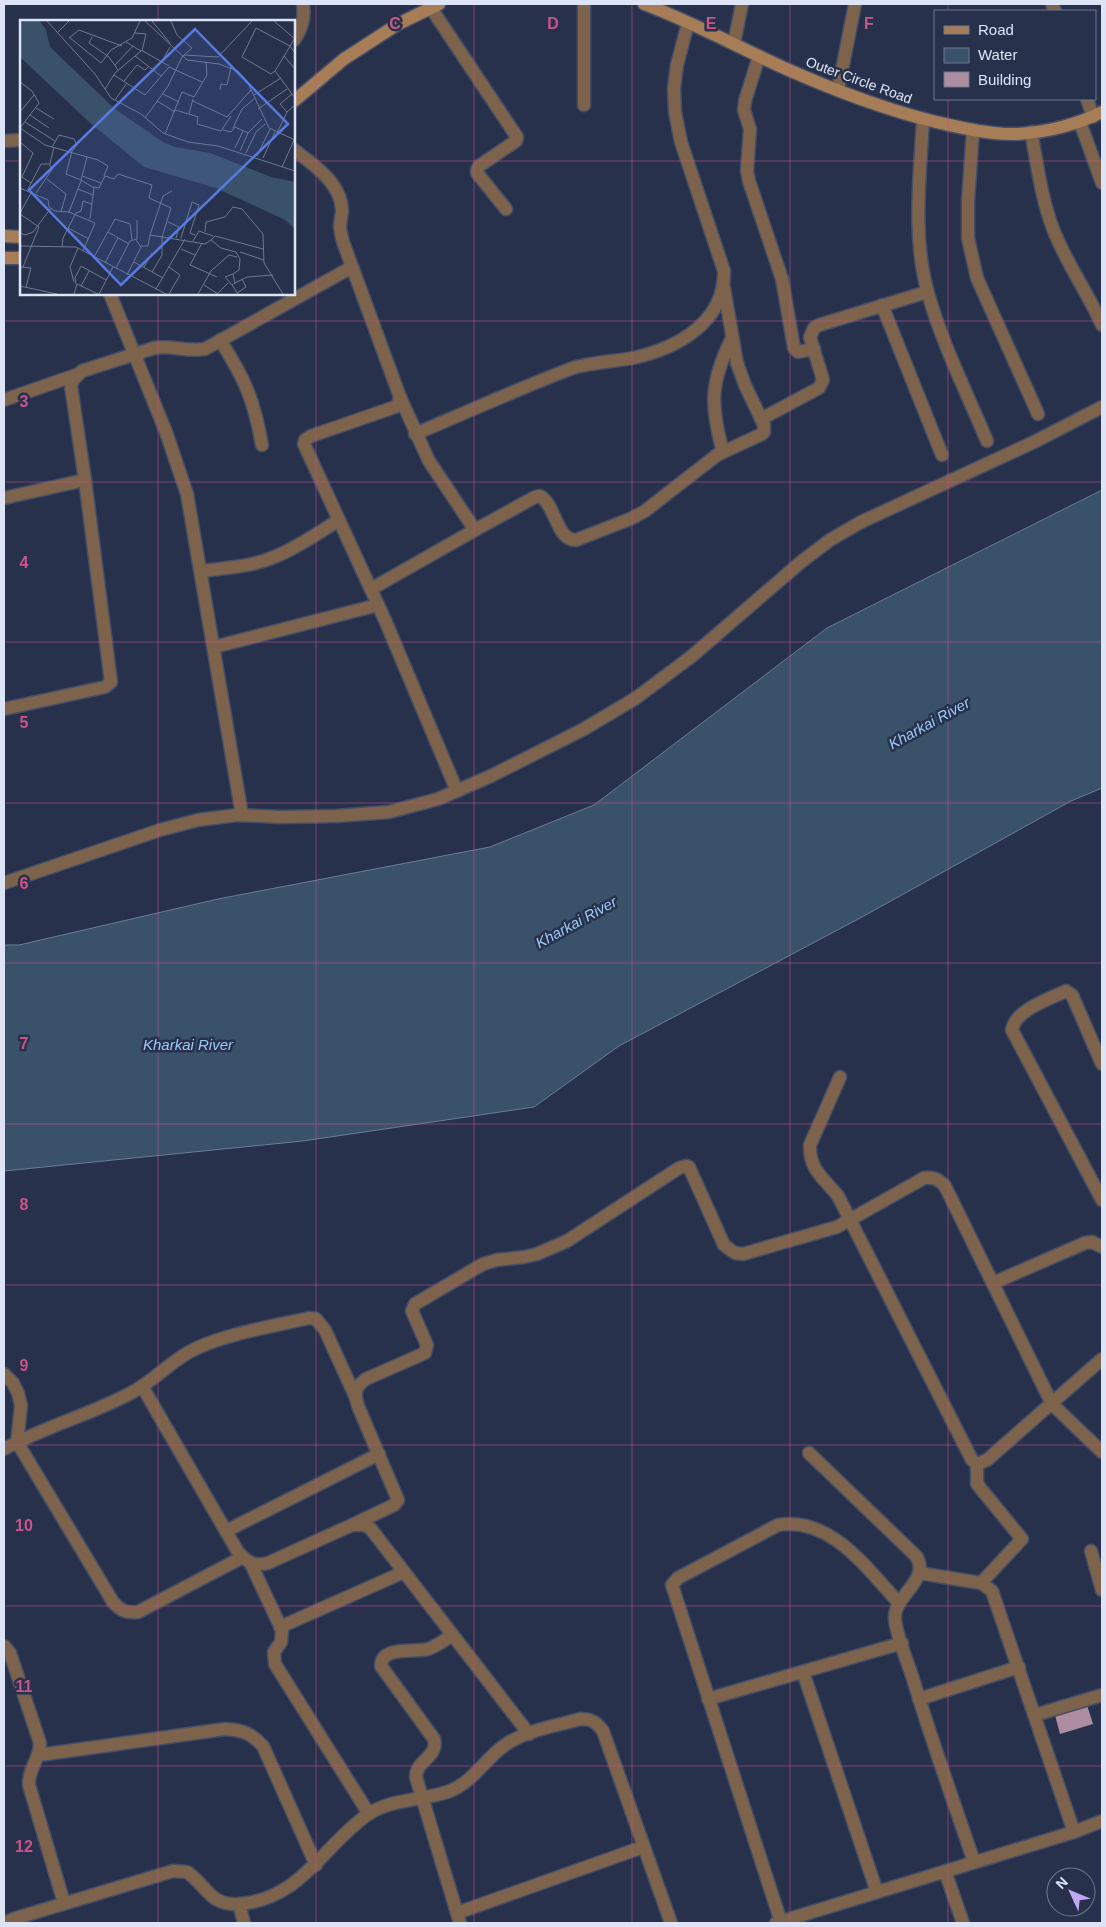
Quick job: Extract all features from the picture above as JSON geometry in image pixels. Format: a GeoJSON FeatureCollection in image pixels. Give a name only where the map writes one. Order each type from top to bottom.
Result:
{"type":"FeatureCollection","features":[{"type":"Feature","properties":{"kind":"main road","name":"Outer Circle Road"},"geometry":{"type":"LineString","coordinates":[[644,4],[838,90],[923,119],[973,130],[1017,134],[1056,129],[1098,115]]}},
{"type":"Feature","properties":{"kind":"main road"},"geometry":{"type":"LineString","coordinates":[[295,100],[344,59],[398,24],[435,6]]}},
{"type":"Feature","properties":{"kind":"main road"},"geometry":{"type":"LineString","coordinates":[[4,236],[20,237]]}},
{"type":"Feature","properties":{"kind":"main road"},"geometry":{"type":"LineString","coordinates":[[4,258],[20,258]]}},
{"type":"Feature","properties":{"kind":"street"},"geometry":{"type":"LineString","coordinates":[[295,38],[302,26],[303,4]]}},
{"type":"Feature","properties":{"kind":"street"},"geometry":{"type":"LineString","coordinates":[[584,4],[584,105]]}},
{"type":"Feature","properties":{"kind":"street"},"geometry":{"type":"LineString","coordinates":[[734,43],[742,4]]}},
{"type":"Feature","properties":{"kind":"street"},"geometry":{"type":"LineString","coordinates":[[838,90],[855,4]]}},
{"type":"Feature","properties":{"kind":"street"},"geometry":{"type":"LineString","coordinates":[[435,6],[517,137],[516,141],[477,170],[506,209]]}},
{"type":"Feature","properties":{"kind":"street"},"geometry":{"type":"LineString","coordinates":[[370,590],[535,497],[540,496],[544,498],[564,536],[571,540],[576,540],[630,519],[644,511],[706,462],[762,434],[765,429],[737,363],[724,286],[724,271],[682,142],[675,112],[674,88],[677,65],[688,23]]}},
{"type":"Feature","properties":{"kind":"street"},"geometry":{"type":"LineString","coordinates":[[759,56],[744,110],[750,128],[747,170],[749,181],[782,279],[794,348],[798,352],[814,349]]}},
{"type":"Feature","properties":{"kind":"street"},"geometry":{"type":"LineString","coordinates":[[1088,100],[1098,115]]}},
{"type":"Feature","properties":{"kind":"street"},"geometry":{"type":"LineString","coordinates":[[923,119],[919,193],[919,241],[927,292],[943,337],[987,441]]}},
{"type":"Feature","properties":{"kind":"street"},"geometry":{"type":"LineString","coordinates":[[1080,122],[1102,184]]}},
{"type":"Feature","properties":{"kind":"street"},"geometry":{"type":"LineString","coordinates":[[973,130],[968,201],[968,238],[977,278],[1038,414]]}},
{"type":"Feature","properties":{"kind":"street"},"geometry":{"type":"LineString","coordinates":[[1031,132],[1051,226],[1102,326]]}},
{"type":"Feature","properties":{"kind":"street"},"geometry":{"type":"LineString","coordinates":[[4,141],[20,140]]}},
{"type":"Feature","properties":{"kind":"street"},"geometry":{"type":"LineString","coordinates":[[295,151],[329,180],[339,196],[342,211],[340,226],[352,267],[415,434],[429,461],[475,530]]}},
{"type":"Feature","properties":{"kind":"street"},"geometry":{"type":"LineString","coordinates":[[5,396],[163,346],[194,351],[205,349],[352,267]]}},
{"type":"Feature","properties":{"kind":"street"},"geometry":{"type":"LineString","coordinates":[[415,434],[572,369],[634,358],[663,349],[685,338],[700,327],[711,315],[719,301],[724,286]]}},
{"type":"Feature","properties":{"kind":"street"},"geometry":{"type":"LineString","coordinates":[[761,419],[816,390],[822,384],[823,380],[810,337],[814,328],[819,324],[927,292]]}},
{"type":"Feature","properties":{"kind":"street"},"geometry":{"type":"LineString","coordinates":[[110,295],[187,494],[242,815]]}},
{"type":"Feature","properties":{"kind":"street"},"geometry":{"type":"LineString","coordinates":[[882,305],[942,456]]}},
{"type":"Feature","properties":{"kind":"street"},"geometry":{"type":"LineString","coordinates":[[723,452],[715,418],[714,392],[719,367],[732,338]]}},
{"type":"Feature","properties":{"kind":"street"},"geometry":{"type":"LineString","coordinates":[[220,340],[249,390],[257,417],[262,445]]}},
{"type":"Feature","properties":{"kind":"street"},"geometry":{"type":"LineString","coordinates":[[4,709],[105,687],[111,682],[85,480],[70,386],[76,375]]}},
{"type":"Feature","properties":{"kind":"street"},"geometry":{"type":"LineString","coordinates":[[400,397],[395,407],[311,436],[305,440],[305,448],[378,605],[457,791]]}},
{"type":"Feature","properties":{"kind":"street"},"geometry":{"type":"LineString","coordinates":[[4,883],[160,830],[198,820],[242,815],[281,817],[336,816],[389,812],[438,799],[457,791],[575,734],[636,698],[692,656],[801,562],[830,540],[861,522],[1034,442],[1102,407]]}},
{"type":"Feature","properties":{"kind":"street"},"geometry":{"type":"LineString","coordinates":[[4,498],[85,480]]}},
{"type":"Feature","properties":{"kind":"street"},"geometry":{"type":"LineString","coordinates":[[201,571],[249,564],[273,558],[338,520]]}},
{"type":"Feature","properties":{"kind":"street"},"geometry":{"type":"LineString","coordinates":[[214,647],[378,605]]}},
{"type":"Feature","properties":{"kind":"street"},"geometry":{"type":"LineString","coordinates":[[1102,1064],[1099,1047],[1072,995],[1066,991],[1022,1013],[1013,1023],[1012,1030],[1102,1200]]}},
{"type":"Feature","properties":{"kind":"street"},"geometry":{"type":"LineString","coordinates":[[840,1077],[810,1145],[812,1165],[838,1196],[972,1460],[977,1464]]}},
{"type":"Feature","properties":{"kind":"street"},"geometry":{"type":"LineString","coordinates":[[356,1398],[355,1390],[366,1379],[425,1353],[427,1345],[412,1312],[419,1300],[483,1264],[497,1260],[524,1257],[552,1248],[683,1166],[690,1167],[724,1245],[735,1253],[742,1254],[824,1232],[850,1221],[924,1178],[932,1177],[938,1179],[945,1186],[1052,1404],[1102,1452]]}},
{"type":"Feature","properties":{"kind":"street"},"geometry":{"type":"LineString","coordinates":[[992,1283],[1085,1243],[1092,1242],[1102,1246]]}},
{"type":"Feature","properties":{"kind":"street"},"geometry":{"type":"LineString","coordinates":[[4,1374],[13,1383],[22,1406],[17,1442],[113,1602],[120,1610],[128,1613],[138,1612],[247,1561],[260,1565],[268,1563],[394,1505],[398,1500],[356,1398],[325,1330],[316,1319],[309,1318],[218,1340],[190,1352],[128,1394],[17,1442],[4,1449]]}},
{"type":"Feature","properties":{"kind":"street"},"geometry":{"type":"LineString","coordinates":[[977,1464],[987,1460],[1102,1359]]}},
{"type":"Feature","properties":{"kind":"street"},"geometry":{"type":"LineString","coordinates":[[142,1386],[226,1531],[247,1561],[280,1627],[283,1636],[274,1652],[275,1664],[369,1814]]}},
{"type":"Feature","properties":{"kind":"street"},"geometry":{"type":"LineString","coordinates":[[809,1453],[920,1562],[920,1573],[899,1603],[895,1618],[919,1699],[974,1862]]}},
{"type":"Feature","properties":{"kind":"street"},"geometry":{"type":"LineString","coordinates":[[226,1531],[379,1454]]}},
{"type":"Feature","properties":{"kind":"street"},"geometry":{"type":"LineString","coordinates":[[977,1464],[977,1484],[1022,1540],[982,1583]]}},
{"type":"Feature","properties":{"kind":"street"},"geometry":{"type":"LineString","coordinates":[[899,1603],[842,1543],[832,1536],[805,1525],[791,1523],[778,1525],[678,1578],[672,1585],[778,1923],[1102,1822]]}},
{"type":"Feature","properties":{"kind":"street"},"geometry":{"type":"LineString","coordinates":[[352,1524],[366,1526],[371,1529],[529,1734]]}},
{"type":"Feature","properties":{"kind":"street"},"geometry":{"type":"LineString","coordinates":[[1091,1551],[1102,1590]]}},
{"type":"Feature","properties":{"kind":"street"},"geometry":{"type":"LineString","coordinates":[[280,1627],[404,1572]]}},
{"type":"Feature","properties":{"kind":"street"},"geometry":{"type":"LineString","coordinates":[[920,1573],[982,1583],[995,1596],[1074,1832]]}},
{"type":"Feature","properties":{"kind":"street"},"geometry":{"type":"LineString","coordinates":[[452,1635],[428,1649],[393,1652],[383,1658],[381,1662],[382,1670],[431,1735],[435,1744],[434,1750],[416,1770],[416,1777],[458,1918],[644,1846]]}},
{"type":"Feature","properties":{"kind":"street"},"geometry":{"type":"LineString","coordinates":[[708,1699],[902,1643]]}},
{"type":"Feature","properties":{"kind":"street"},"geometry":{"type":"LineString","coordinates":[[4,1646],[10,1653],[40,1743],[39,1755],[30,1773],[29,1785],[64,1903]]}},
{"type":"Feature","properties":{"kind":"street"},"geometry":{"type":"LineString","coordinates":[[919,1699],[1019,1667]]}},
{"type":"Feature","properties":{"kind":"street"},"geometry":{"type":"LineString","coordinates":[[803,1672],[877,1892]]}},
{"type":"Feature","properties":{"kind":"street"},"geometry":{"type":"LineString","coordinates":[[1035,1715],[1102,1694]]}},
{"type":"Feature","properties":{"kind":"street"},"geometry":{"type":"LineString","coordinates":[[4,1923],[25,1919],[64,1903],[173,1871],[181,1871],[192,1876],[206,1894],[222,1903],[239,1904],[260,1900],[280,1893],[299,1881],[351,1828],[369,1814],[388,1806],[451,1791],[462,1785],[503,1746],[514,1739],[580,1719],[590,1719],[603,1731],[671,1923]]}},
{"type":"Feature","properties":{"kind":"street"},"geometry":{"type":"LineString","coordinates":[[39,1755],[225,1729],[239,1729],[253,1735],[263,1746],[316,1864]]}},
{"type":"Feature","properties":{"kind":"street"},"geometry":{"type":"LineString","coordinates":[[945,1871],[963,1923]]}},
{"type":"Feature","properties":{"kind":"street"},"geometry":{"type":"LineString","coordinates":[[239,1904],[244,1923]]}},
{"type":"Feature","properties":{"kind":"water","name":"Kharkai River"},"geometry":{"type":"Polygon","coordinates":[[[1102,490],[1102,788],[1071,801],[862,917],[619,1046],[534,1107],[303,1141],[4,1171],[4,945],[19,945],[218,899],[490,847],[594,805],[827,628],[1102,490]]]}},
{"type":"Feature","properties":{"kind":"building"},"geometry":{"type":"Polygon","coordinates":[[[1087,1705],[1093,1724],[1060,1734],[1055,1715],[1087,1705]]]}}]}
